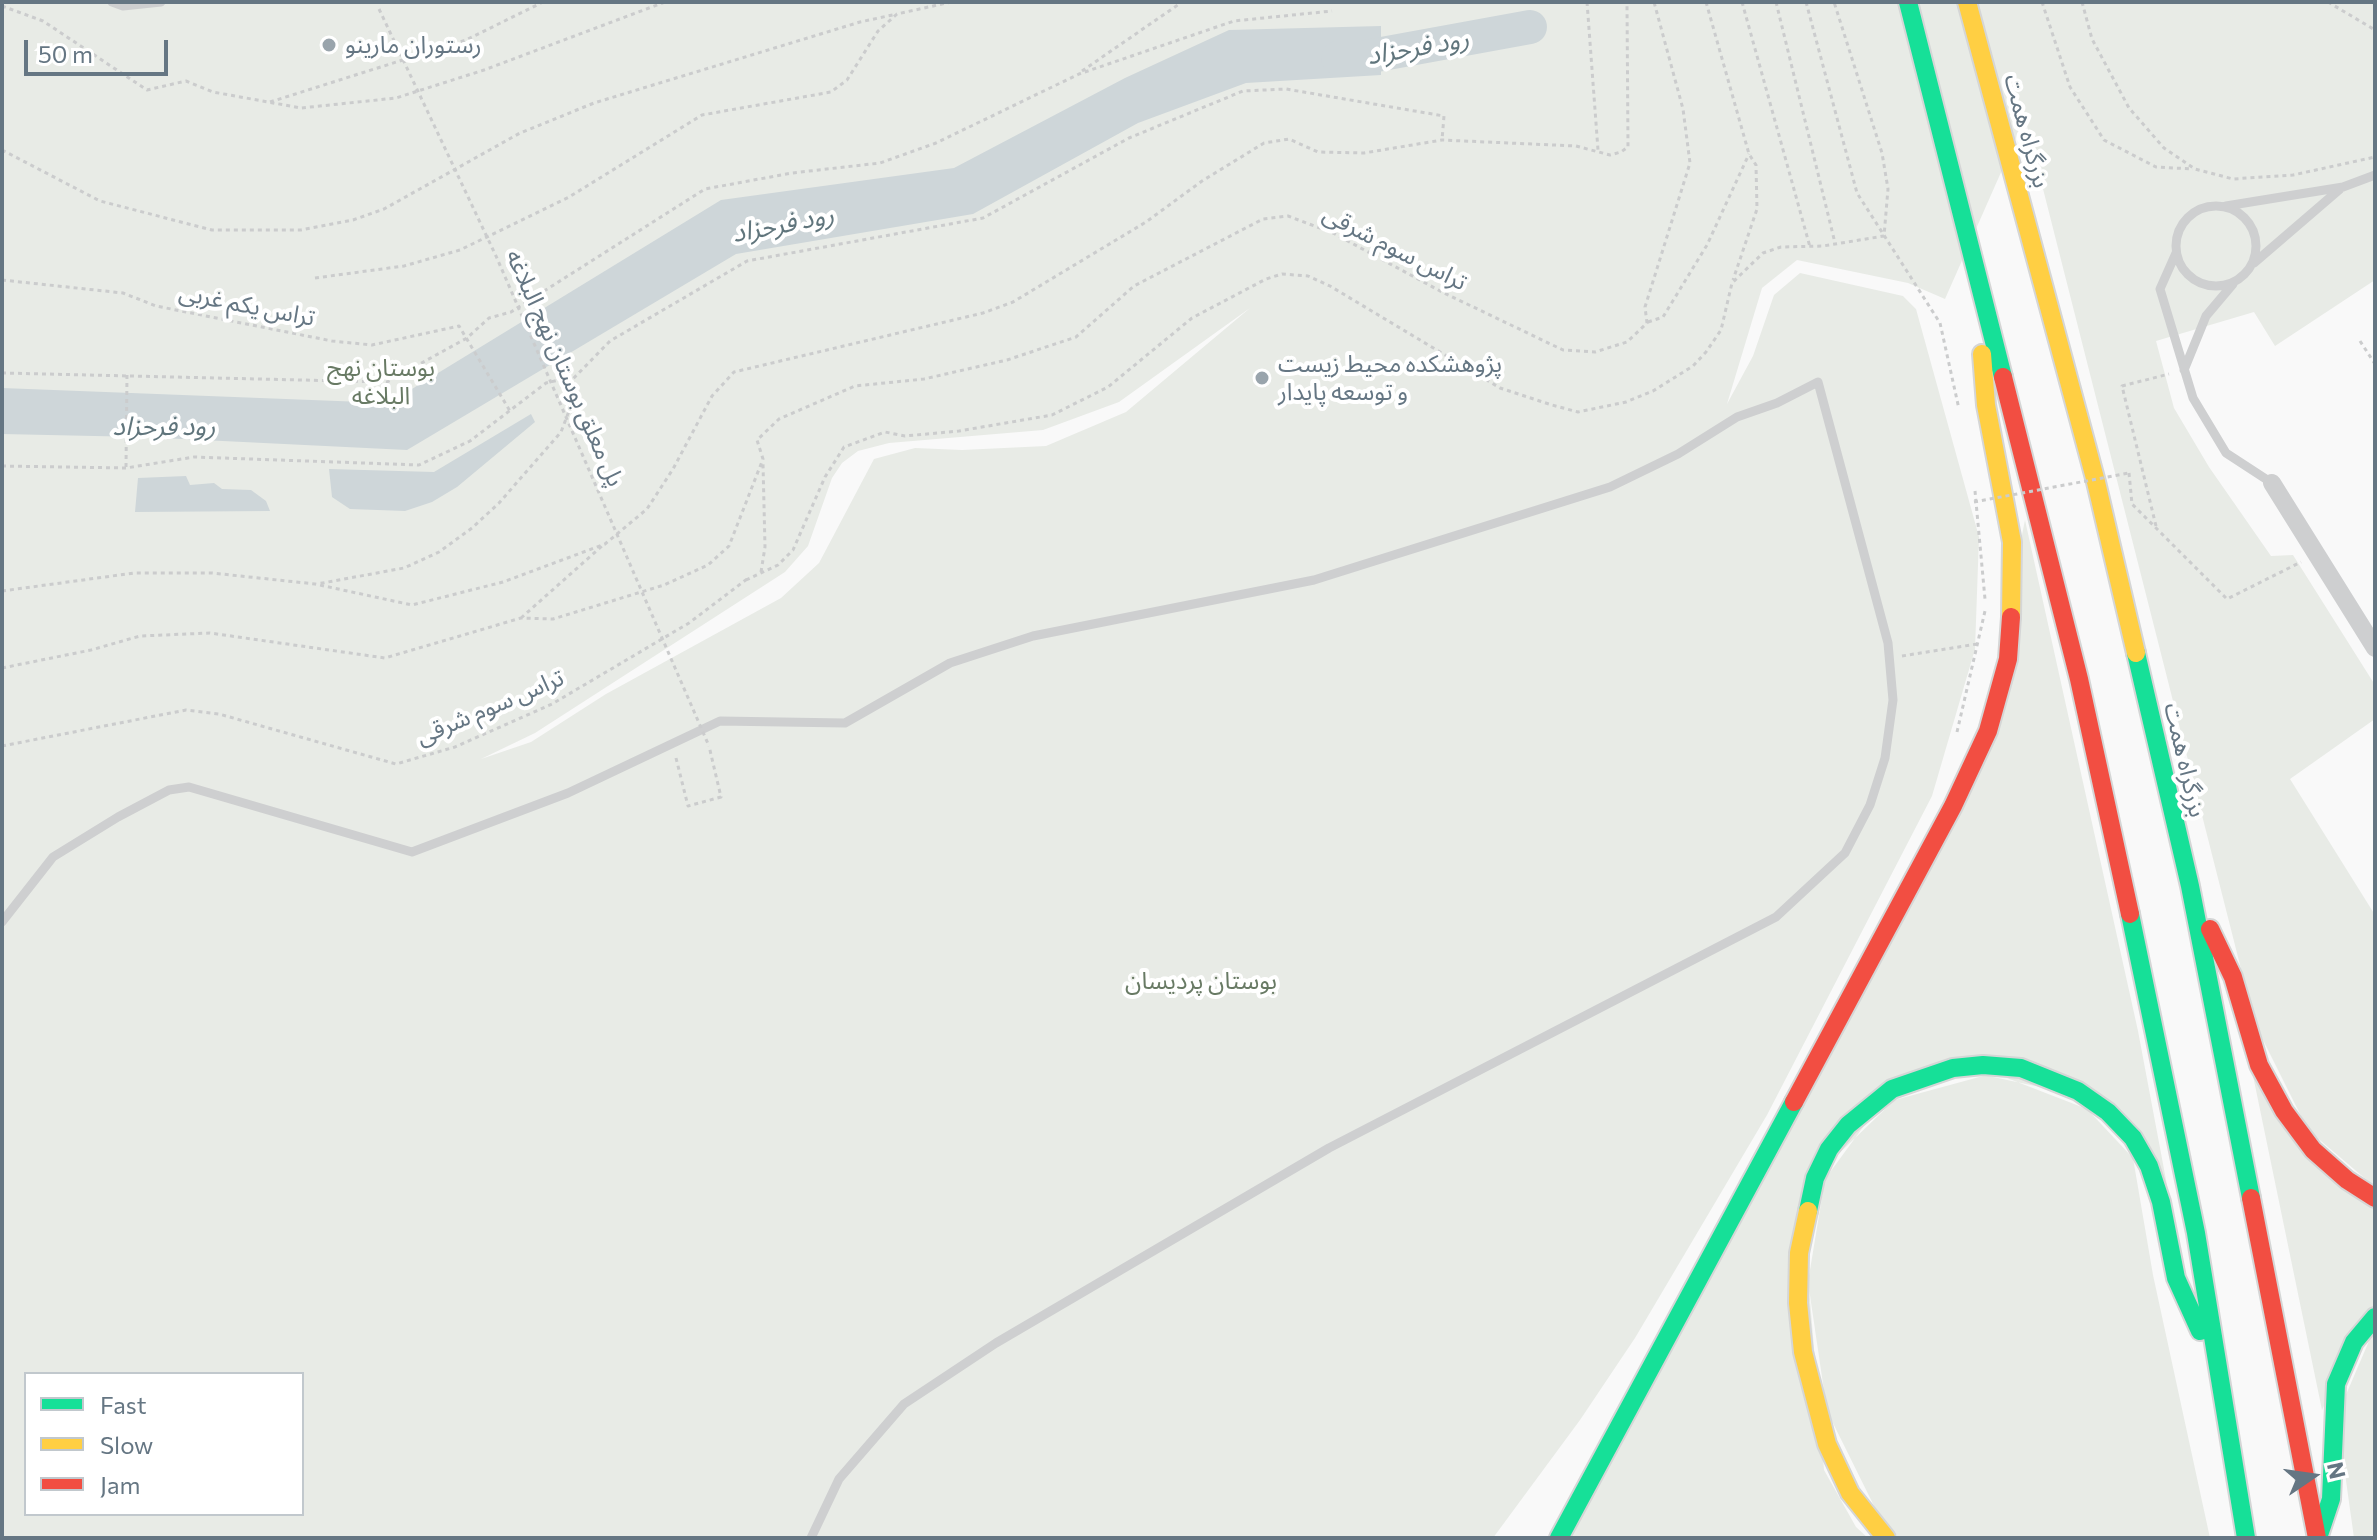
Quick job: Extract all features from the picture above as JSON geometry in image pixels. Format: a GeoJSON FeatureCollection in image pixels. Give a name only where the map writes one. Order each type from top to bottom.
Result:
{"type":"FeatureCollection","features":[{"type":"Feature","properties":{"kind":"highway"},"geometry":{"type":"LineString","coordinates":[[1908,2],[2079,679],[2116,845],[2193,1218],[2246,1538]]}},
{"type":"Feature","properties":{"kind":"highway","name":"بزرگراه همت"},"geometry":{"type":"LineString","coordinates":[[1967,2],[2096,482],[2190,886],[2317,1538]]}},
{"type":"Feature","properties":{"kind":"highway"},"geometry":{"type":"LineString","coordinates":[[1559,1538],[1953,806],[1979,755],[1996,709],[2013,628],[2012,542],[1986,405],[1975,263]]}},
{"type":"Feature","properties":{"kind":"highway"},"geometry":{"type":"LineString","coordinates":[[2190,886],[2233,977],[2259,1065],[2284,1111],[2313,1150],[2375,1198]]}},
{"type":"Feature","properties":{"kind":"highway"},"geometry":{"type":"LineString","coordinates":[[1886,1538],[1850,1493],[1827,1444],[1803,1352],[1798,1303],[1799,1253],[1805,1210],[1815,1178],[1829,1149],[1848,1125],[1892,1089],[1953,1068],[1983,1065],[2021,1068],[2078,1091],[2108,1112],[2133,1138],[2149,1166],[2161,1202],[2176,1278],[2216,1363]]}},
{"type":"Feature","properties":{"kind":"highway"},"geometry":{"type":"LineString","coordinates":[[2317,1538],[2331,1499],[2332,1418],[2336,1384],[2354,1342],[2375,1317]]}},
{"type":"Feature","properties":{"kind":"street"},"geometry":{"type":"LineString","coordinates":[[2272,483],[2375,648]]}},
{"type":"Feature","properties":{"kind":"lane"},"geometry":{"type":"LineString","coordinates":[[112,2],[123,6],[161,2]]}},
{"type":"Feature","properties":{"kind":"lane"},"geometry":{"type":"LineString","coordinates":[[2235,282],[2223,286],[2198,283],[2180,265],[2176,241],[2187,218],[2197,210],[2343,187],[2375,175]]}},
{"type":"Feature","properties":{"kind":"lane"},"geometry":{"type":"LineString","coordinates":[[2184,370],[2206,316],[2235,282],[2343,187]]}},
{"type":"Feature","properties":{"kind":"lane"},"geometry":{"type":"LineString","coordinates":[[2222,206],[2244,217],[2252,228],[2256,240],[2252,265]]}},
{"type":"Feature","properties":{"kind":"lane"},"geometry":{"type":"LineString","coordinates":[[2176,253],[2160,289],[2193,398],[2226,453],[2272,483]]}},
{"type":"Feature","properties":{"kind":"lane"},"geometry":{"type":"LineString","coordinates":[[2,922],[28,884],[53,857],[169,790],[189,787],[412,852],[568,793],[671,741],[720,721],[845,723],[950,663],[1033,636],[1314,580],[1610,487],[1678,454],[1737,417],[1777,403],[1818,382],[1890,658],[1893,700],[1885,758],[1870,805],[1845,853],[1776,917],[1329,1148],[996,1343],[904,1404],[839,1479],[811,1538]]}},
{"type":"Feature","properties":{"kind":"path"},"geometry":{"type":"LineString","coordinates":[[267,103],[466,40],[543,2]]}},
{"type":"Feature","properties":{"kind":"path"},"geometry":{"type":"LineString","coordinates":[[2,6],[43,21],[147,90],[186,81],[213,92],[301,108],[396,98],[484,70],[665,2]]}},
{"type":"Feature","properties":{"kind":"path"},"geometry":{"type":"LineString","coordinates":[[2,150],[100,201],[212,230],[301,230],[353,220],[384,209],[520,133],[594,103],[860,22],[951,2]]}},
{"type":"Feature","properties":{"kind":"path"},"geometry":{"type":"LineString","coordinates":[[1079,74],[1182,2]]}},
{"type":"Feature","properties":{"kind":"path"},"geometry":{"type":"LineString","coordinates":[[1587,2],[1598,150]]}},
{"type":"Feature","properties":{"kind":"path"},"geometry":{"type":"LineString","coordinates":[[521,618],[647,509],[673,469],[712,396],[734,372],[983,313],[1013,302],[1146,222],[1202,181],[1264,143],[1289,139],[1318,152],[1364,153],[1442,140],[1576,146],[1610,155],[1628,147],[1627,2]]}},
{"type":"Feature","properties":{"kind":"path"},"geometry":{"type":"LineString","coordinates":[[1654,2],[1683,109],[1690,163],[1645,307],[1647,323],[1663,317],[1707,245],[1749,154]]}},
{"type":"Feature","properties":{"kind":"path"},"geometry":{"type":"LineString","coordinates":[[746,580],[778,565],[793,550],[825,477],[844,447],[885,432],[905,436],[959,431],[1052,415],[1087,401],[1192,318],[1266,279],[1293,273],[1308,276],[1330,286],[1500,388],[1578,412],[1640,396],[1693,366],[1721,330],[1732,283],[1757,209],[1756,165],[1749,154],[1706,2]]}},
{"type":"Feature","properties":{"kind":"path"},"geometry":{"type":"LineString","coordinates":[[1742,2],[1810,247]]}},
{"type":"Feature","properties":{"kind":"path"},"geometry":{"type":"LineString","coordinates":[[1776,2],[1835,243]]}},
{"type":"Feature","properties":{"kind":"path"},"geometry":{"type":"LineString","coordinates":[[1806,2],[1857,193],[1940,323],[1959,411]]}},
{"type":"Feature","properties":{"kind":"path"},"geometry":{"type":"LineString","coordinates":[[1834,2],[1882,153],[1888,189],[1884,236]]}},
{"type":"Feature","properties":{"kind":"path"},"geometry":{"type":"LineString","coordinates":[[2042,2],[2070,87],[2104,140],[2156,167],[2195,169],[2233,179],[2340,167],[2375,157]]}},
{"type":"Feature","properties":{"kind":"path"},"geometry":{"type":"LineString","coordinates":[[2082,2],[2092,39],[2129,108],[2164,148],[2195,169]]}},
{"type":"Feature","properties":{"kind":"path"},"geometry":{"type":"LineString","coordinates":[[2328,2],[2375,30]]}},
{"type":"Feature","properties":{"kind":"path","name":"پل معلق بوستان نهج البلاغه"},"geometry":{"type":"LineString","coordinates":[[379,9],[507,281],[709,746],[721,797],[688,806],[671,741]]}},
{"type":"Feature","properties":{"kind":"path"},"geometry":{"type":"LineString","coordinates":[[2,373],[363,384],[387,382],[467,338],[489,318],[511,312],[705,189],[792,173],[880,163],[936,143],[1079,74],[1234,21],[1332,11]]}},
{"type":"Feature","properties":{"kind":"path"},"geometry":{"type":"LineString","coordinates":[[315,278],[404,266],[460,250],[569,197],[702,115],[831,92],[847,80],[878,31],[897,14]]}},
{"type":"Feature","properties":{"kind":"path"},"geometry":{"type":"LineString","coordinates":[[568,384],[610,341],[747,261],[983,218],[1129,138],[1243,91],[1286,89],[1444,116],[1442,140]]}},
{"type":"Feature","properties":{"kind":"path","name":"تراس سوم شرقی"},"geometry":{"type":"LineString","coordinates":[[2,746],[186,710],[219,714],[396,764],[455,747],[552,704],[689,623],[746,580],[761,573],[765,547],[763,459],[757,440],[779,419],[855,386],[924,379],[1007,360],[1076,337],[1134,286],[1263,219],[1288,216],[1333,233],[1442,292],[1563,350],[1595,352],[1627,342],[1647,323]]}},
{"type":"Feature","properties":{"kind":"path"},"geometry":{"type":"LineString","coordinates":[[1732,283],[1763,253],[1781,247],[1810,247],[1884,236]]}},
{"type":"Feature","properties":{"kind":"path","name":"تراس یکم غربی"},"geometry":{"type":"LineString","coordinates":[[2,280],[123,293],[156,306],[332,341],[372,345],[459,326],[467,338]]}},
{"type":"Feature","properties":{"kind":"path"},"geometry":{"type":"LineString","coordinates":[[467,338],[511,412]]}},
{"type":"Feature","properties":{"kind":"path"},"geometry":{"type":"LineString","coordinates":[[2360,341],[2375,364]]}},
{"type":"Feature","properties":{"kind":"path"},"geometry":{"type":"LineString","coordinates":[[2157,528],[2122,386],[2184,370]]}},
{"type":"Feature","properties":{"kind":"path"},"geometry":{"type":"LineString","coordinates":[[126,375],[126,468]]}},
{"type":"Feature","properties":{"kind":"path"},"geometry":{"type":"LineString","coordinates":[[2,466],[126,468],[194,457],[419,465],[470,441],[546,383],[559,380],[568,384],[574,398],[561,432],[472,528],[439,552],[404,568],[315,584]]}},
{"type":"Feature","properties":{"kind":"path","name":"تراس سوم شرقی"},"geometry":{"type":"LineString","coordinates":[[2,668],[91,650],[140,636],[210,633],[385,658],[521,618],[553,619],[664,585],[708,565],[729,546],[763,459]]}},
{"type":"Feature","properties":{"kind":"path"},"geometry":{"type":"LineString","coordinates":[[1974,502],[2129,473],[2132,504],[2227,599],[2316,554]]}},
{"type":"Feature","properties":{"kind":"path"},"geometry":{"type":"LineString","coordinates":[[1956,737],[1986,605],[1974,485]]}},
{"type":"Feature","properties":{"kind":"path"},"geometry":{"type":"LineString","coordinates":[[2,591],[134,573],[212,573],[315,584],[412,605],[503,582],[605,544]]}},
{"type":"Feature","properties":{"kind":"path"},"geometry":{"type":"LineString","coordinates":[[1890,658],[1977,644]]}},
{"type":"Feature","properties":{"kind":"green space"},"geometry":{"type":"Polygon","coordinates":[[[2,2],[2375,2],[2375,280],[2275,346],[2254,312],[2156,341],[2174,408],[2209,467],[2271,556],[2293,555],[2375,685],[2375,719],[2290,779],[2375,915],[2375,1187],[2308,1130],[2255,1024],[2025,118],[1945,299],[1908,283],[1797,260],[1762,288],[1727,404],[1753,356],[1774,295],[1800,273],[1903,296],[1916,309],[1979,537],[1975,649],[1932,796],[1767,1115],[1635,1338],[1580,1420],[1493,1538],[2,1538],[2,2]],[[1250,308],[1119,402],[1043,430],[889,443],[858,451],[842,463],[832,478],[808,546],[785,572],[535,733],[481,759],[531,742],[606,694],[781,598],[819,563],[874,459],[915,448],[962,450],[1046,446],[1126,412],[1250,308]]]}},
{"type":"Feature","properties":{"kind":"green space"},"geometry":{"type":"Polygon","coordinates":[[[2025,520],[2138,1031],[2173,1217],[2106,1101],[1932,1064],[1801,1190],[1824,1470],[1856,1527],[1868,1538],[1568,1538],[1971,789],[2025,520]]]}},
{"type":"Feature","properties":{"kind":"green space"},"geometry":{"type":"Polygon","coordinates":[[[2251,1066],[2375,1206],[2375,1304],[2322,1410],[2251,1066]]]}},
{"type":"Feature","properties":{"kind":"green space"},"geometry":{"type":"Polygon","coordinates":[[[1994,1073],[2087,1109],[2133,1158],[2153,1275],[2210,1538],[1899,1538],[1881,1520],[1827,1411],[1808,1282],[1825,1179],[1880,1104],[1994,1073]]]}},
{"type":"Feature","properties":{"kind":"green space"},"geometry":{"type":"Polygon","coordinates":[[[2375,1327],[2375,1535],[2354,1538],[2342,1452],[2342,1404],[2375,1327]]]}},
{"type":"Feature","properties":{"kind":"water"},"geometry":{"type":"Polygon","coordinates":[[[1381,26],[1381,75],[1246,83],[1138,123],[973,214],[736,254],[407,450],[141,437],[2,434],[2,388],[389,403],[721,200],[954,168],[1125,78],[1229,30],[1381,26]]]}},
{"type":"Feature","properties":{"kind":"water"},"geometry":{"type":"Polygon","coordinates":[[[531,414],[535,422],[457,487],[432,502],[405,511],[350,509],[332,497],[329,469],[434,472],[531,414]]]}},
{"type":"Feature","properties":{"kind":"water"},"geometry":{"type":"Polygon","coordinates":[[[186,476],[190,485],[214,483],[222,489],[251,490],[266,501],[270,511],[135,512],[138,478],[186,476]]]}},
{"type":"Feature","properties":{"kind":"waterway","name":"رود فرحزاد"},"geometry":{"type":"LineString","coordinates":[[1338,58],[1360,58],[1530,27]]}},
{"type":"Feature","properties":{"kind":"traffic: fast"},"geometry":{"type":"LineString","coordinates":[[1908,2],[2003,377]]}},
{"type":"Feature","properties":{"kind":"traffic: fast"},"geometry":{"type":"LineString","coordinates":[[2136,653],[2190,886],[2251,1198]]}},
{"type":"Feature","properties":{"kind":"traffic: fast"},"geometry":{"type":"LineString","coordinates":[[2130,914],[2196,1233],[2246,1538]]}},
{"type":"Feature","properties":{"kind":"traffic: fast"},"geometry":{"type":"LineString","coordinates":[[1808,1211],[1815,1178],[1829,1149],[1848,1125],[1892,1089],[1953,1068],[1983,1065],[2021,1068],[2078,1091],[2108,1112],[2133,1138],[2149,1166],[2161,1202],[2176,1278],[2200,1331]]}},
{"type":"Feature","properties":{"kind":"traffic: fast"},"geometry":{"type":"LineString","coordinates":[[1559,1538],[1794,1102]]}},
{"type":"Feature","properties":{"kind":"traffic: fast"},"geometry":{"type":"LineString","coordinates":[[2319,1535],[2331,1499],[2336,1384],[2354,1342],[2375,1317]]}},
{"type":"Feature","properties":{"kind":"traffic: slow"},"geometry":{"type":"LineString","coordinates":[[1967,2],[2096,482],[2136,653]]}},
{"type":"Feature","properties":{"kind":"traffic: slow"},"geometry":{"type":"LineString","coordinates":[[1982,354],[1986,405],[2012,542],[2011,617]]}},
{"type":"Feature","properties":{"kind":"traffic: slow"},"geometry":{"type":"LineString","coordinates":[[1808,1211],[1799,1253],[1798,1303],[1803,1352],[1827,1444],[1850,1493],[1886,1538]]}},
{"type":"Feature","properties":{"kind":"traffic: jam"},"geometry":{"type":"LineString","coordinates":[[2003,377],[2079,679],[2130,914]]}},
{"type":"Feature","properties":{"kind":"traffic: jam"},"geometry":{"type":"LineString","coordinates":[[1794,1102],[1953,806],[1988,731],[2008,659],[2011,617]]}},
{"type":"Feature","properties":{"kind":"traffic: jam"},"geometry":{"type":"LineString","coordinates":[[2210,929],[2233,977],[2259,1065],[2284,1111],[2313,1150],[2347,1180],[2375,1198]]}},
{"type":"Feature","properties":{"kind":"traffic: jam"},"geometry":{"type":"LineString","coordinates":[[2251,1198],[2317,1538]]}},
{"type":"Feature","properties":{"kind":"place","name":"رستوران مارینو"},"geometry":{"type":"Point","coordinates":[329,45]}},
{"type":"Feature","properties":{"kind":"place","name":"پژوهشکده محیط زیست و توسعه پایدار"},"geometry":{"type":"Point","coordinates":[1262,378]}},
{"type":"Feature","properties":{"kind":"park label","name":"بوستان نهج البلاغه"},"geometry":{"type":"Point","coordinates":[381,382]}},
{"type":"Feature","properties":{"kind":"park label","name":"بوستان پردیسان"},"geometry":{"type":"Point","coordinates":[1201,981]}}]}
